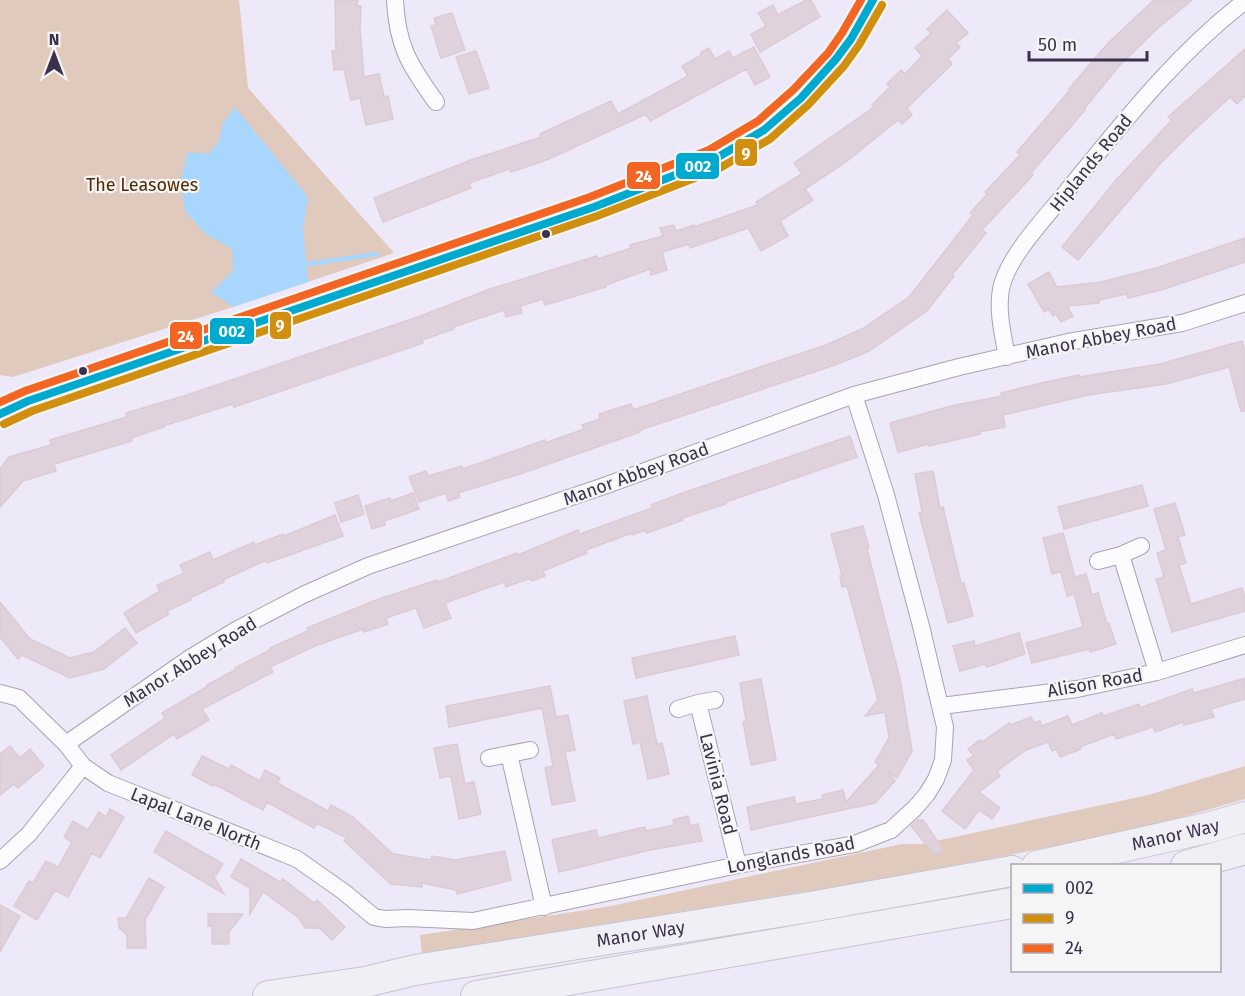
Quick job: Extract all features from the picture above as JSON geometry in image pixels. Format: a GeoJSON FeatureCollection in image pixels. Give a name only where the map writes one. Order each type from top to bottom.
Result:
{"type":"FeatureCollection","features":[{"type":"Feature","properties":{"kind":"highway","name":"Manor Way"},"geometry":{"type":"LineString","coordinates":[[1046,864],[1210,828],[1245,817]]}},
{"type":"Feature","properties":{"kind":"highway","name":"Manor Way"},"geometry":{"type":"LineString","coordinates":[[1193,864],[1245,849]]}},
{"type":"Feature","properties":{"kind":"highway","name":"Manor Way"},"geometry":{"type":"LineString","coordinates":[[268,996],[365,982],[416,970],[810,907],[1011,871]]}},
{"type":"Feature","properties":{"kind":"highway","name":"Manor Way"},"geometry":{"type":"LineString","coordinates":[[487,995],[1011,903]]}},
{"type":"Feature","properties":{"kind":"main road"},"geometry":{"type":"LineString","coordinates":[[0,414],[28,401],[236,332],[602,205],[690,170],[747,142],[792,105],[838,54],[862,22],[873,0]]}},
{"type":"Feature","properties":{"kind":"street"},"geometry":{"type":"LineString","coordinates":[[395,0],[401,44],[419,78],[436,102]]}},
{"type":"Feature","properties":{"kind":"street","name":"Hiplands Road"},"geometry":{"type":"LineString","coordinates":[[1007,357],[1000,321],[1001,289],[1006,274],[1025,243],[1145,97],[1222,19],[1245,1]]}},
{"type":"Feature","properties":{"kind":"street","name":"Manor Abbey Road"},"geometry":{"type":"LineString","coordinates":[[66,744],[190,658],[236,630],[303,595],[368,566],[604,486],[854,395],[959,367],[1068,342],[1182,323],[1245,303]]}},
{"type":"Feature","properties":{"kind":"street","name":"Longlands Road"},"geometry":{"type":"LineString","coordinates":[[408,918],[473,921],[738,865],[855,844],[891,830],[927,794],[943,760],[945,728],[941,706],[886,495],[854,395]]}},
{"type":"Feature","properties":{"kind":"street"},"geometry":{"type":"LineString","coordinates":[[1098,561],[1121,555],[1141,546]]}},
{"type":"Feature","properties":{"kind":"street"},"geometry":{"type":"LineString","coordinates":[[1121,555],[1157,672]]}},
{"type":"Feature","properties":{"kind":"street","name":"Alison Road"},"geometry":{"type":"LineString","coordinates":[[941,706],[1077,689],[1157,672],[1245,645]]}},
{"type":"Feature","properties":{"kind":"street","name":"Lapal Lane North"},"geometry":{"type":"LineString","coordinates":[[0,693],[19,698],[66,744],[82,766],[108,783],[297,860],[344,892],[374,917],[408,918]]}},
{"type":"Feature","properties":{"kind":"street"},"geometry":{"type":"LineString","coordinates":[[678,709],[715,700]]}},
{"type":"Feature","properties":{"kind":"street","name":"Lavinia Road"},"geometry":{"type":"LineString","coordinates":[[698,703],[738,865]]}},
{"type":"Feature","properties":{"kind":"street"},"geometry":{"type":"LineString","coordinates":[[489,758],[530,750]]}},
{"type":"Feature","properties":{"kind":"street"},"geometry":{"type":"LineString","coordinates":[[509,754],[544,907]]}},
{"type":"Feature","properties":{"kind":"street"},"geometry":{"type":"LineString","coordinates":[[0,861],[29,834],[82,766]]}},
{"type":"Feature","properties":{"kind":"green space","name":"The Leasowes"},"geometry":{"type":"Polygon","coordinates":[[[0,0],[239,0],[248,88],[394,253],[13,377],[0,375],[0,0]]]}},
{"type":"Feature","properties":{"kind":"green space"},"geometry":{"type":"Polygon","coordinates":[[[1245,766],[1245,799],[1134,831],[872,881],[422,953],[420,935],[606,907],[902,844],[922,844],[1148,795],[1245,766]]]}},
{"type":"Feature","properties":{"kind":"water"},"geometry":{"type":"Polygon","coordinates":[[[235,107],[308,197],[303,228],[308,282],[233,307],[211,292],[233,271],[232,249],[204,233],[185,211],[180,181],[188,152],[208,154],[218,143],[223,123],[235,107]]]}},
{"type":"Feature","properties":{"kind":"building"},"geometry":{"type":"Polygon","coordinates":[[[335,0],[358,0],[357,6],[361,6],[360,28],[364,77],[379,74],[384,97],[388,96],[393,119],[366,125],[360,98],[351,100],[344,69],[334,70],[332,51],[336,51],[335,0]]]}},
{"type":"Feature","properties":{"kind":"building"},"geometry":{"type":"Polygon","coordinates":[[[806,0],[811,0],[820,17],[760,52],[751,34],[766,26],[758,13],[773,5],[778,15],[806,0]]]}},
{"type":"Feature","properties":{"kind":"building"},"geometry":{"type":"Polygon","coordinates":[[[1154,0],[1192,0],[1157,29],[1119,66],[1031,173],[1033,175],[982,230],[986,233],[927,311],[869,351],[835,365],[640,430],[640,432],[523,473],[458,493],[460,497],[448,501],[446,493],[419,502],[409,477],[426,471],[428,476],[462,466],[463,469],[584,429],[582,425],[600,419],[599,414],[631,404],[633,410],[826,345],[862,329],[909,297],[973,215],[970,213],[987,194],[985,192],[1020,155],[1017,152],[1108,43],[1154,0]]]}},
{"type":"Feature","properties":{"kind":"building"},"geometry":{"type":"Polygon","coordinates":[[[947,10],[968,33],[956,43],[960,47],[948,59],[952,64],[907,108],[912,115],[902,124],[898,120],[846,162],[805,189],[813,200],[780,221],[788,236],[761,251],[748,228],[690,248],[689,244],[662,252],[667,270],[651,275],[650,269],[606,285],[606,287],[545,305],[543,299],[520,306],[522,313],[506,317],[504,310],[453,327],[454,329],[422,340],[423,343],[234,407],[233,404],[163,426],[131,438],[132,441],[54,464],[56,471],[23,481],[0,507],[0,469],[9,457],[51,445],[50,440],[127,417],[126,413],[184,396],[418,317],[490,289],[597,256],[598,259],[631,248],[630,245],[663,236],[660,228],[674,225],[676,231],[694,225],[694,227],[758,205],[756,202],[802,174],[794,163],[874,107],[872,105],[890,87],[887,84],[901,70],[905,74],[922,56],[915,48],[931,33],[927,29],[947,10]]]}},
{"type":"Feature","properties":{"kind":"building"},"geometry":{"type":"Polygon","coordinates":[[[452,13],[465,50],[441,58],[431,26],[436,25],[434,18],[452,13]]]}},
{"type":"Feature","properties":{"kind":"building"},"geometry":{"type":"Polygon","coordinates":[[[754,47],[770,77],[755,85],[746,69],[650,121],[646,114],[549,159],[469,183],[471,188],[383,222],[374,198],[471,160],[541,137],[540,134],[611,101],[618,114],[688,76],[682,66],[709,48],[715,59],[729,51],[733,58],[754,47]]]}},
{"type":"Feature","properties":{"kind":"building"},"geometry":{"type":"Polygon","coordinates":[[[1245,49],[1245,96],[1237,104],[1230,97],[1188,136],[1160,164],[1078,260],[1062,247],[1116,180],[1172,120],[1168,117],[1245,49]]]}},
{"type":"Feature","properties":{"kind":"building"},"geometry":{"type":"Polygon","coordinates":[[[476,51],[489,88],[469,94],[456,57],[476,51]]]}},
{"type":"Feature","properties":{"kind":"building"},"geometry":{"type":"Polygon","coordinates":[[[1245,238],[1245,262],[1161,290],[1128,298],[1127,294],[1099,300],[1099,303],[1067,306],[1073,316],[1061,322],[1056,314],[1053,316],[1049,309],[1044,312],[1028,284],[1049,272],[1057,287],[1101,282],[1156,268],[1245,238]]]}},
{"type":"Feature","properties":{"kind":"building"},"geometry":{"type":"Polygon","coordinates":[[[1242,341],[1245,351],[1245,411],[1241,411],[1229,367],[1166,384],[1088,395],[1003,415],[1005,427],[898,452],[890,423],[951,406],[1002,396],[1001,393],[1037,384],[1079,375],[1079,377],[1160,364],[1242,341]]]}},
{"type":"Feature","properties":{"kind":"building"},"geometry":{"type":"Polygon","coordinates":[[[850,436],[857,457],[726,502],[726,504],[682,518],[683,520],[647,533],[646,530],[632,535],[632,533],[586,550],[587,553],[543,571],[545,576],[532,581],[531,578],[506,587],[504,582],[445,603],[451,618],[424,628],[416,608],[386,618],[388,624],[364,632],[363,629],[315,646],[270,667],[273,672],[202,709],[209,720],[177,739],[174,734],[121,770],[111,755],[165,718],[162,713],[270,648],[308,631],[307,628],[379,599],[437,580],[438,582],[517,553],[518,555],[578,530],[580,534],[652,508],[651,505],[677,495],[850,436]]]}},
{"type":"Feature","properties":{"kind":"building"},"geometry":{"type":"Polygon","coordinates":[[[933,471],[940,508],[943,507],[961,583],[964,583],[973,616],[948,623],[919,513],[922,512],[915,474],[933,471]]]}},
{"type":"Feature","properties":{"kind":"building"},"geometry":{"type":"Polygon","coordinates":[[[1142,485],[1148,506],[1064,529],[1058,507],[1142,485]]]}},
{"type":"Feature","properties":{"kind":"building"},"geometry":{"type":"Polygon","coordinates":[[[413,493],[419,509],[384,521],[385,525],[372,529],[365,506],[390,498],[391,501],[413,493]]]}},
{"type":"Feature","properties":{"kind":"building"},"geometry":{"type":"Polygon","coordinates":[[[358,495],[364,514],[341,522],[335,503],[358,495]]]}},
{"type":"Feature","properties":{"kind":"building"},"geometry":{"type":"Polygon","coordinates":[[[1175,503],[1185,535],[1178,537],[1186,563],[1179,565],[1191,604],[1242,588],[1245,611],[1172,632],[1156,579],[1164,577],[1157,553],[1166,550],[1154,509],[1175,503]]]}},
{"type":"Feature","properties":{"kind":"building"},"geometry":{"type":"Polygon","coordinates":[[[335,515],[343,536],[267,563],[266,560],[223,580],[224,582],[167,611],[169,614],[136,633],[124,613],[160,591],[157,585],[184,573],[180,565],[210,552],[213,560],[254,542],[255,545],[283,534],[284,536],[335,515]]]}},
{"type":"Feature","properties":{"kind":"building"},"geometry":{"type":"Polygon","coordinates":[[[863,526],[900,679],[912,751],[897,778],[888,771],[895,781],[875,803],[751,830],[747,807],[794,797],[796,804],[823,799],[822,795],[843,790],[846,802],[879,765],[875,762],[889,738],[885,712],[865,716],[878,700],[847,586],[842,587],[840,576],[842,575],[831,534],[863,526]]]}},
{"type":"Feature","properties":{"kind":"building"},"geometry":{"type":"Polygon","coordinates":[[[1063,533],[1075,577],[1086,574],[1092,595],[1098,593],[1107,624],[1109,623],[1116,644],[1090,652],[1089,649],[1032,663],[1026,643],[1083,627],[1074,594],[1067,596],[1061,572],[1052,574],[1043,538],[1063,533]]]}},
{"type":"Feature","properties":{"kind":"building"},"geometry":{"type":"Polygon","coordinates":[[[0,602],[30,639],[70,658],[94,652],[125,628],[137,643],[104,669],[70,678],[22,655],[18,659],[0,637],[0,602]]]}},
{"type":"Feature","properties":{"kind":"building"},"geometry":{"type":"Polygon","coordinates":[[[1019,633],[1025,654],[987,667],[985,664],[960,671],[953,646],[974,641],[975,646],[1019,633]]]}},
{"type":"Feature","properties":{"kind":"building"},"geometry":{"type":"Polygon","coordinates":[[[735,636],[739,655],[636,678],[632,658],[735,636]]]}},
{"type":"Feature","properties":{"kind":"building"},"geometry":{"type":"Polygon","coordinates":[[[1245,678],[1245,699],[1211,709],[1214,717],[1184,725],[1183,722],[1155,732],[1153,727],[1116,739],[1114,734],[1060,757],[1057,749],[1052,751],[1048,742],[1026,750],[997,771],[1000,776],[979,792],[1000,808],[992,819],[979,810],[965,829],[942,811],[974,770],[967,760],[974,756],[968,749],[1009,723],[1010,725],[1031,717],[1034,723],[1040,721],[1042,726],[1068,716],[1072,725],[1102,713],[1103,716],[1139,704],[1140,708],[1192,689],[1194,693],[1245,678]]]}},
{"type":"Feature","properties":{"kind":"building"},"geometry":{"type":"Polygon","coordinates":[[[761,679],[776,760],[751,765],[743,722],[746,721],[740,683],[761,679]]]}},
{"type":"Feature","properties":{"kind":"building"},"geometry":{"type":"Polygon","coordinates":[[[550,686],[556,717],[568,715],[575,750],[565,752],[575,801],[552,805],[545,768],[553,766],[542,708],[449,727],[446,706],[550,686]]]}},
{"type":"Feature","properties":{"kind":"building"},"geometry":{"type":"Polygon","coordinates":[[[647,696],[657,744],[662,743],[669,774],[648,779],[640,742],[633,744],[624,701],[647,696]]]}},
{"type":"Feature","properties":{"kind":"building"},"geometry":{"type":"Polygon","coordinates":[[[457,744],[465,784],[474,782],[481,814],[459,819],[451,776],[440,778],[434,748],[457,744]]]}},
{"type":"Feature","properties":{"kind":"building"},"geometry":{"type":"Polygon","coordinates":[[[10,746],[20,758],[30,749],[44,766],[18,788],[14,784],[0,795],[0,754],[10,746]]]}},
{"type":"Feature","properties":{"kind":"building"},"geometry":{"type":"Polygon","coordinates":[[[202,756],[229,769],[231,765],[260,781],[265,770],[280,778],[277,783],[328,811],[331,805],[353,817],[393,854],[431,860],[432,856],[455,860],[505,851],[511,880],[457,894],[456,890],[422,883],[422,887],[391,884],[344,841],[347,838],[317,823],[314,828],[267,802],[263,810],[192,775],[202,756]]]}},
{"type":"Feature","properties":{"kind":"building"},"geometry":{"type":"Polygon","coordinates":[[[110,809],[124,817],[100,858],[92,853],[68,897],[55,890],[37,920],[14,906],[29,881],[33,883],[46,861],[58,867],[72,842],[64,837],[73,821],[88,830],[99,812],[106,817],[110,809]]]}},
{"type":"Feature","properties":{"kind":"building"},"geometry":{"type":"Polygon","coordinates":[[[688,816],[690,826],[698,824],[702,841],[650,850],[559,872],[552,840],[596,830],[598,838],[645,827],[646,831],[674,825],[673,820],[688,816]]]}},
{"type":"Feature","properties":{"kind":"building"},"geometry":{"type":"Polygon","coordinates":[[[918,820],[923,820],[943,849],[935,855],[911,826],[918,820]]]}},
{"type":"Feature","properties":{"kind":"building"},"geometry":{"type":"Polygon","coordinates":[[[166,831],[223,864],[216,875],[212,873],[224,894],[154,852],[166,831]]]}},
{"type":"Feature","properties":{"kind":"building"},"geometry":{"type":"Polygon","coordinates":[[[241,859],[280,882],[283,879],[314,903],[317,900],[345,927],[332,940],[319,928],[305,928],[299,918],[263,892],[250,914],[250,888],[231,877],[241,859]]]}},
{"type":"Feature","properties":{"kind":"building"},"geometry":{"type":"Polygon","coordinates":[[[149,878],[164,887],[145,920],[146,948],[127,948],[127,935],[119,928],[118,918],[126,918],[149,878]]]}},
{"type":"Feature","properties":{"kind":"building"},"geometry":{"type":"Polygon","coordinates":[[[0,905],[20,916],[0,952],[0,905]]]}},
{"type":"Feature","properties":{"kind":"building"},"geometry":{"type":"Polygon","coordinates":[[[208,914],[243,914],[229,932],[229,944],[212,944],[212,926],[208,926],[208,914]]]}},
{"type":"Feature","properties":{"kind":"waterway"},"geometry":{"type":"LineString","coordinates":[[307,264],[377,254]]}},
{"type":"Feature","properties":{"kind":"transit line","name":"24"},"geometry":{"type":"LineString","coordinates":[[0,402],[25,391],[590,197],[709,150],[758,121],[793,90],[828,53],[861,0]]}},
{"type":"Feature","properties":{"kind":"transit line","name":"002"},"geometry":{"type":"LineString","coordinates":[[0,414],[28,401],[594,207],[713,160],[764,130],[801,98],[851,39],[873,0]]}},
{"type":"Feature","properties":{"kind":"transit line","name":"9"},"geometry":{"type":"LineString","coordinates":[[4,424],[32,411],[597,216],[718,169],[770,139],[808,105],[844,66],[882,5]]}}]}
